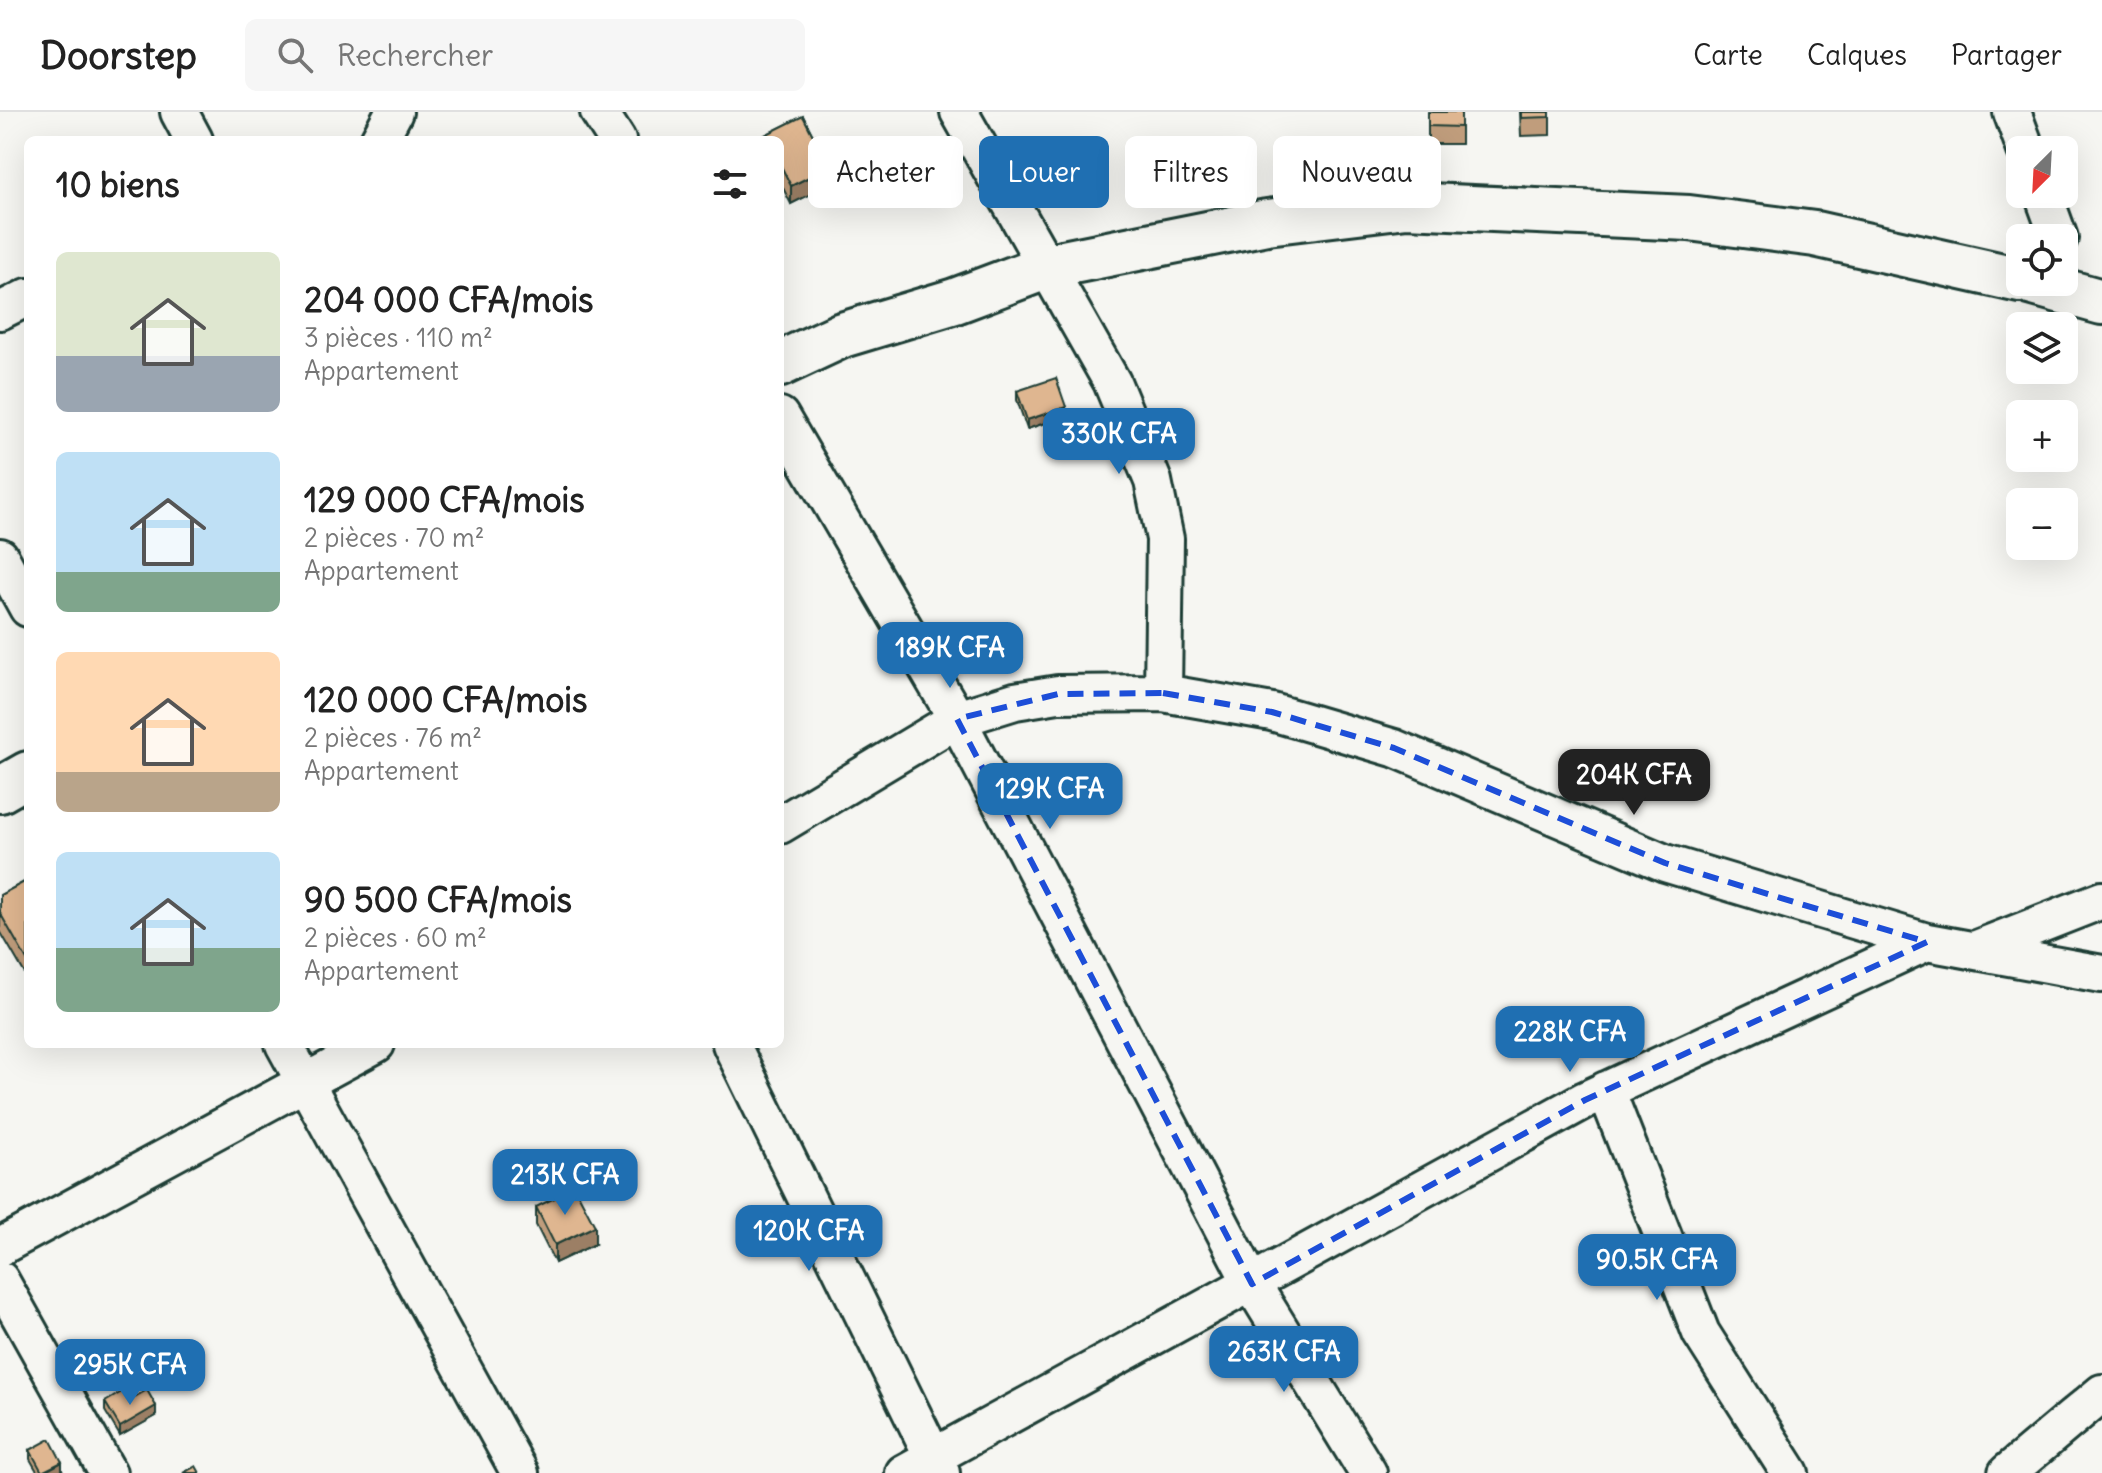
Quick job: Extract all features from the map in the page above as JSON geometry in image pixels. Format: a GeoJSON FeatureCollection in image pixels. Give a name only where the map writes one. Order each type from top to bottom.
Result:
{"type":"FeatureCollection","features":[{"type":"Feature","properties":{"kind":"main road"},"geometry":{"type":"LineString","coordinates":[[784,362],[842,335],[955,301],[1048,266],[1267,222],[1407,205],[1689,218],[1815,234],[2006,277]]}},
{"type":"Feature","properties":{"kind":"main road"},"geometry":{"type":"LineString","coordinates":[[0,790],[24,776]]}},
{"type":"Feature","properties":{"kind":"street"},"geometry":{"type":"LineString","coordinates":[[179,112],[192,136]]}},
{"type":"Feature","properties":{"kind":"street"},"geometry":{"type":"LineString","coordinates":[[381,136],[394,112]]}},
{"type":"Feature","properties":{"kind":"street"},"geometry":{"type":"LineString","coordinates":[[599,112],[614,136]]}},
{"type":"Feature","properties":{"kind":"street"},"geometry":{"type":"LineString","coordinates":[[959,112],[1112,382],[1153,481],[1165,539],[1163,693]]}},
{"type":"Feature","properties":{"kind":"street"},"geometry":{"type":"LineString","coordinates":[[2012,112],[2021,136]]}},
{"type":"Feature","properties":{"kind":"street"},"geometry":{"type":"LineString","coordinates":[[2078,275],[2091,298]]}},
{"type":"Feature","properties":{"kind":"street"},"geometry":{"type":"LineString","coordinates":[[0,311],[24,299]]}},
{"type":"Feature","properties":{"kind":"street"},"geometry":{"type":"LineString","coordinates":[[784,423],[957,719],[1252,1284],[1368,1473]]}},
{"type":"Feature","properties":{"kind":"street"},"geometry":{"type":"LineString","coordinates":[[0,557],[24,601]]}},
{"type":"Feature","properties":{"kind":"street"},"geometry":{"type":"LineString","coordinates":[[784,823],[957,719],[1015,701],[1058,694],[1163,693],[1272,712],[1394,748],[1665,863],[1927,942],[2102,974]]}},
{"type":"Feature","properties":{"kind":"street"},"geometry":{"type":"LineString","coordinates":[[1974,950],[2102,900]]}},
{"type":"Feature","properties":{"kind":"street"},"geometry":{"type":"LineString","coordinates":[[733,1048],[926,1468],[1252,1284],[1606,1090],[1927,942]]}},
{"type":"Feature","properties":{"kind":"street"},"geometry":{"type":"LineString","coordinates":[[286,1048],[520,1473]]}},
{"type":"Feature","properties":{"kind":"street"},"geometry":{"type":"LineString","coordinates":[[0,1247],[368,1048]]}},
{"type":"Feature","properties":{"kind":"street"},"geometry":{"type":"LineString","coordinates":[[1606,1090],[1701,1333],[1790,1473]]}},
{"type":"Feature","properties":{"kind":"street"},"geometry":{"type":"LineString","coordinates":[[0,1280],[108,1473]]}},
{"type":"Feature","properties":{"kind":"street"},"geometry":{"type":"LineString","coordinates":[[2007,1473],[2102,1393]]}},
{"type":"Feature","properties":{"kind":"highlighted area"},"geometry":{"type":"Polygon","coordinates":[[[1163,693],[1272,712],[1394,748],[1665,863],[1927,942],[1585,1100],[1252,1284],[957,719],[1058,694],[1163,693]]]}},
{"type":"Feature","properties":{"kind":"building"},"geometry":{"type":"Polygon","coordinates":[[[1428,112],[1461,112],[1461,127],[1428,126],[1428,112]]]}},
{"type":"Feature","properties":{"kind":"building"},"geometry":{"type":"Polygon","coordinates":[[[1521,112],[1550,112],[1550,117],[1521,118],[1521,112]]]}},
{"type":"Feature","properties":{"kind":"building"},"geometry":{"type":"Polygon","coordinates":[[[803,116],[813,136],[808,136],[808,178],[791,186],[784,172],[784,136],[766,136],[803,116]]]}},
{"type":"Feature","properties":{"kind":"building"},"geometry":{"type":"Polygon","coordinates":[[[1056,378],[1066,407],[1027,420],[1017,391],[1056,378]]]}},
{"type":"Feature","properties":{"kind":"building"},"geometry":{"type":"Polygon","coordinates":[[[24,882],[24,955],[0,913],[0,895],[24,882]]]}},
{"type":"Feature","properties":{"kind":"building"},"geometry":{"type":"Polygon","coordinates":[[[575,1188],[595,1226],[555,1245],[536,1207],[575,1188]]]}},
{"type":"Feature","properties":{"kind":"building"},"geometry":{"type":"Polygon","coordinates":[[[125,1390],[131,1399],[147,1390],[156,1406],[120,1427],[105,1402],[125,1390]]]}},
{"type":"Feature","properties":{"kind":"building"},"geometry":{"type":"Polygon","coordinates":[[[50,1439],[62,1462],[42,1472],[30,1450],[50,1439]]]}},
{"type":"Feature","properties":{"kind":"building"},"geometry":{"type":"Polygon","coordinates":[[[196,1466],[200,1473],[183,1473],[196,1466]]]}}]}
